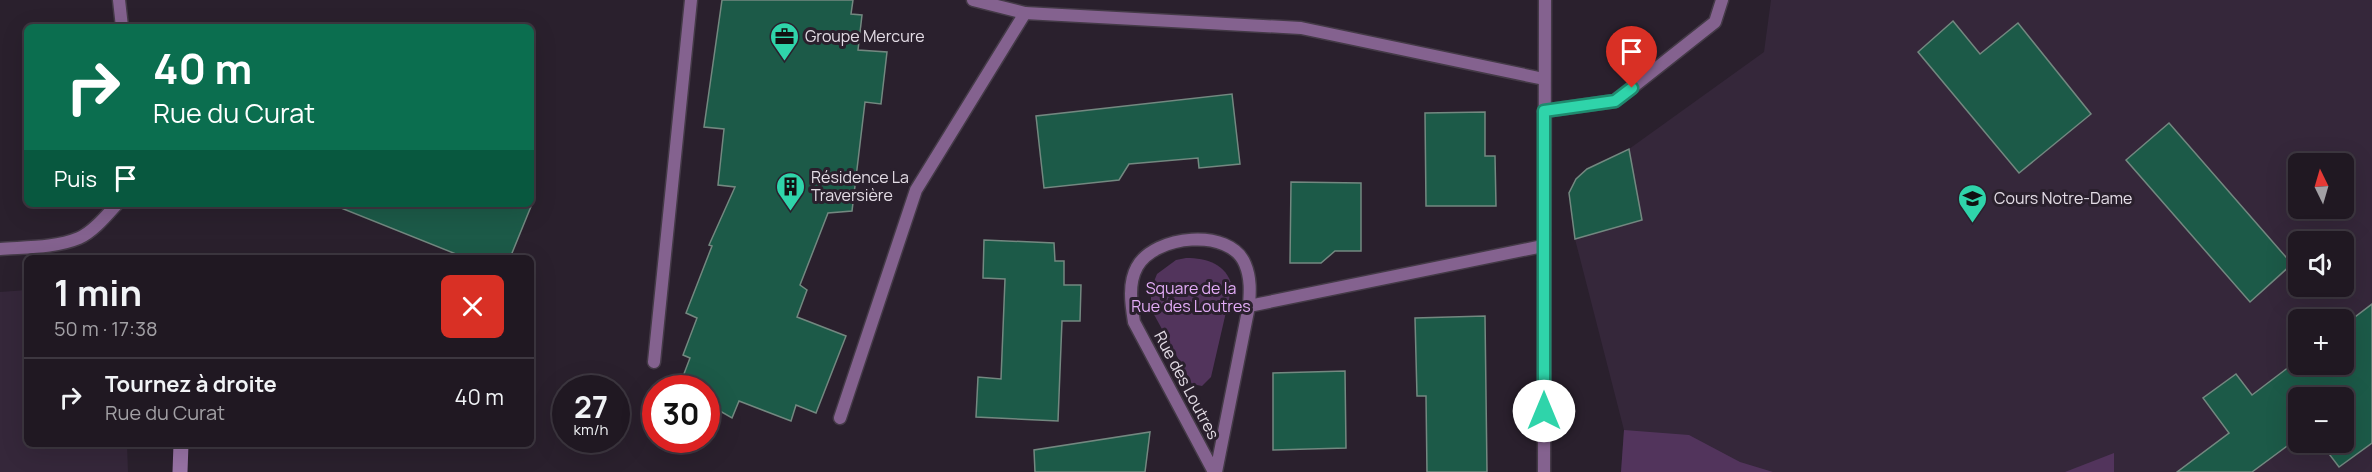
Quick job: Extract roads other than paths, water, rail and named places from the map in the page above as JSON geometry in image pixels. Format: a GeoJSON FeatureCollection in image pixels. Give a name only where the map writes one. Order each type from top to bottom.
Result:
{"type":"FeatureCollection","features":[{"type":"Feature","properties":{"kind":"street"},"geometry":{"type":"LineString","coordinates":[[119,0],[122,24]]}},
{"type":"Feature","properties":{"kind":"street"},"geometry":{"type":"LineString","coordinates":[[654,362],[691,0]]}},
{"type":"Feature","properties":{"kind":"street"},"geometry":{"type":"LineString","coordinates":[[973,0],[1025,13],[1300,28],[1544,79]]}},
{"type":"Feature","properties":{"kind":"street"},"geometry":{"type":"LineString","coordinates":[[1544,472],[1545,0]]}},
{"type":"Feature","properties":{"kind":"street"},"geometry":{"type":"LineString","coordinates":[[1544,111],[1615,101],[1715,22],[1722,0]]}},
{"type":"Feature","properties":{"kind":"street"},"geometry":{"type":"LineString","coordinates":[[840,418],[916,190],[1025,13]]}},
{"type":"Feature","properties":{"kind":"street"},"geometry":{"type":"LineString","coordinates":[[0,249],[54,244],[80,238],[114,207]]}},
{"type":"Feature","properties":{"kind":"street","name":"Rue des Loutres"},"geometry":{"type":"LineString","coordinates":[[1179,241],[1214,242],[1236,253],[1245,263],[1250,283],[1249,306],[1215,472],[1134,321],[1131,303],[1132,282],[1137,267],[1147,254],[1179,241]]}},
{"type":"Feature","properties":{"kind":"street"},"geometry":{"type":"LineString","coordinates":[[1249,306],[1543,246]]}},
{"type":"Feature","properties":{"kind":"waterway"},"geometry":{"type":"LineString","coordinates":[[180,472],[181,447]]}},
{"type":"Feature","properties":{"kind":"place","name":"Groupe Mercure"},"geometry":{"type":"Point","coordinates":[784,62]}},
{"type":"Feature","properties":{"kind":"place","name":"Résidence La Traversière"},"geometry":{"type":"Point","coordinates":[790,212]}},
{"type":"Feature","properties":{"kind":"place","name":"Cours Notre-Dame"},"geometry":{"type":"Point","coordinates":[1973,224]}},
{"type":"Feature","properties":{"kind":"park label","name":"Square de la Rue des Loutres"},"geometry":{"type":"Point","coordinates":[1191,297]}}]}
